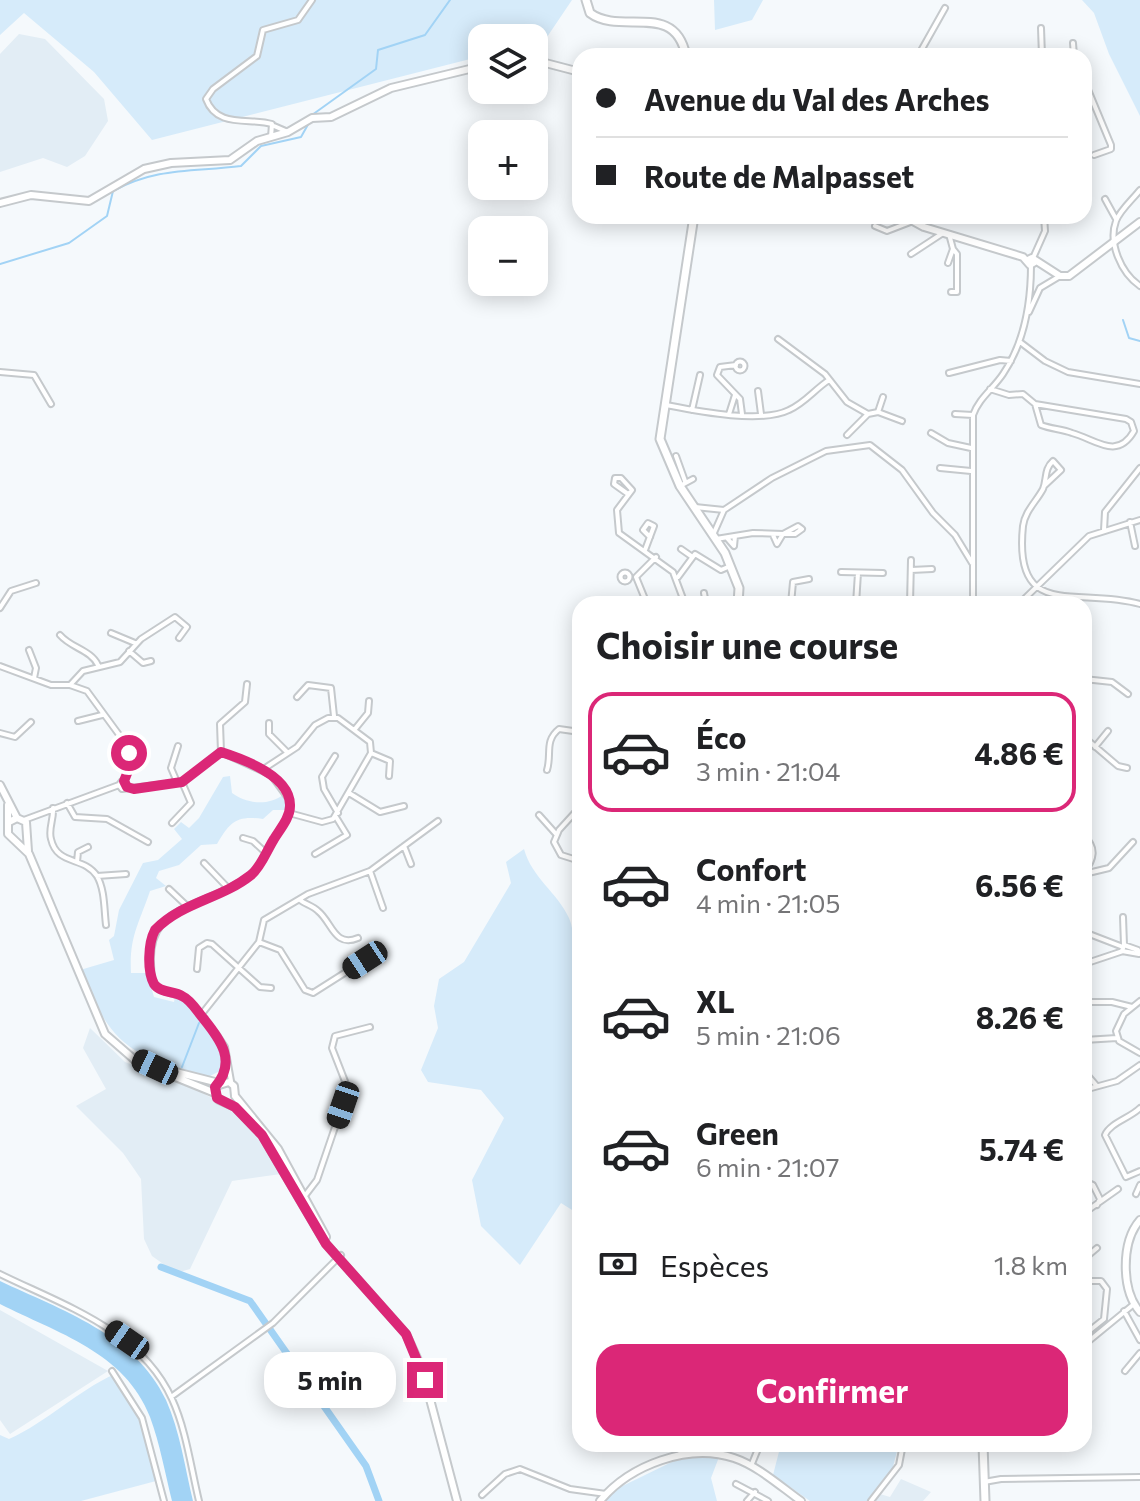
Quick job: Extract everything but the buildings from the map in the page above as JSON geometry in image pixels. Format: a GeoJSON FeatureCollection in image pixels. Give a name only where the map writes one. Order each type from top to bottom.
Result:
{"type":"FeatureCollection","features":[{"type":"Feature","properties":{"kind":"main road"},"geometry":{"type":"LineString","coordinates":[[586,0],[590,13],[603,21],[664,25],[677,35],[683,48]]}},
{"type":"Feature","properties":{"kind":"main road"},"geometry":{"type":"LineString","coordinates":[[548,64],[572,70]]}},
{"type":"Feature","properties":{"kind":"main road"},"geometry":{"type":"LineString","coordinates":[[0,203],[31,195],[89,201],[144,169],[171,163],[230,160],[257,141],[288,132],[308,120],[331,117],[412,81],[468,69]]}},
{"type":"Feature","properties":{"kind":"main road"},"geometry":{"type":"LineString","coordinates":[[921,224],[1032,262],[1060,276],[1080,271],[1140,222]]}},
{"type":"Feature","properties":{"kind":"main road"},"geometry":{"type":"LineString","coordinates":[[692,224],[660,444],[693,507],[717,538],[735,596]]}},
{"type":"Feature","properties":{"kind":"main road"},"geometry":{"type":"LineString","coordinates":[[725,564],[737,582],[736,596]]}},
{"type":"Feature","properties":{"kind":"main road"},"geometry":{"type":"LineString","coordinates":[[0,785],[8,805],[8,834],[29,854]]}},
{"type":"Feature","properties":{"kind":"main road"},"geometry":{"type":"LineString","coordinates":[[8,805],[23,821],[29,854],[102,1028],[114,1045],[136,1061],[215,1093],[219,1100],[227,1102],[244,1115],[274,1152],[316,1228],[398,1317],[418,1351],[459,1501]]}},
{"type":"Feature","properties":{"kind":"main road"},"geometry":{"type":"LineString","coordinates":[[9,822],[23,821]]}},
{"type":"Feature","properties":{"kind":"main road"},"geometry":{"type":"LineString","coordinates":[[16,840],[26,836]]}},
{"type":"Feature","properties":{"kind":"main road"},"geometry":{"type":"LineString","coordinates":[[102,1028],[139,1059],[232,1084],[235,1096],[272,1140],[339,1256]]}},
{"type":"Feature","properties":{"kind":"main road"},"geometry":{"type":"LineString","coordinates":[[215,1093],[221,1082]]}},
{"type":"Feature","properties":{"kind":"main road"},"geometry":{"type":"LineString","coordinates":[[227,1102],[235,1096]]}},
{"type":"Feature","properties":{"kind":"main road"},"geometry":{"type":"LineString","coordinates":[[1140,1220],[1131,1233],[1127,1252],[1128,1285],[1140,1312]]}},
{"type":"Feature","properties":{"kind":"main road"},"geometry":{"type":"LineString","coordinates":[[982,1452],[983,1501]]}},
{"type":"Feature","properties":{"kind":"main road"},"geometry":{"type":"LineString","coordinates":[[600,1501],[628,1476],[680,1454],[723,1456],[751,1466],[801,1501]]}},
{"type":"Feature","properties":{"kind":"street"},"geometry":{"type":"LineString","coordinates":[[288,132],[274,126],[230,120],[211,109],[206,99],[213,89],[257,56],[263,30],[298,20],[312,0]]}},
{"type":"Feature","properties":{"kind":"street"},"geometry":{"type":"LineString","coordinates":[[922,48],[945,8]]}},
{"type":"Feature","properties":{"kind":"street"},"geometry":{"type":"LineString","coordinates":[[1041,28],[1042,48]]}},
{"type":"Feature","properties":{"kind":"street"},"geometry":{"type":"LineString","coordinates":[[1073,43],[1073,48]]}},
{"type":"Feature","properties":{"kind":"street"},"geometry":{"type":"LineString","coordinates":[[1092,100],[1111,145],[1111,149],[1094,155]]}},
{"type":"Feature","properties":{"kind":"street"},"geometry":{"type":"LineString","coordinates":[[271,137],[274,126]]}},
{"type":"Feature","properties":{"kind":"street"},"geometry":{"type":"LineString","coordinates":[[1140,190],[1116,219],[1113,244],[1122,266],[1140,286]]}},
{"type":"Feature","properties":{"kind":"street"},"geometry":{"type":"LineString","coordinates":[[1105,199],[1116,219]]}},
{"type":"Feature","properties":{"kind":"street"},"geometry":{"type":"LineString","coordinates":[[875,226],[887,231],[905,224]]}},
{"type":"Feature","properties":{"kind":"street"},"geometry":{"type":"LineString","coordinates":[[973,596],[973,415],[1011,361],[1020,342],[1032,262],[1045,231],[1045,224]]}},
{"type":"Feature","properties":{"kind":"street"},"geometry":{"type":"LineString","coordinates":[[911,254],[946,233],[957,254],[957,292],[951,292]]}},
{"type":"Feature","properties":{"kind":"street"},"geometry":{"type":"LineString","coordinates":[[948,263],[953,249]]}},
{"type":"Feature","properties":{"kind":"street"},"geometry":{"type":"LineString","coordinates":[[1029,312],[1040,288],[1060,276]]}},
{"type":"Feature","properties":{"kind":"street"},"geometry":{"type":"LineString","coordinates":[[778,339],[829,380],[847,402],[868,414]]}},
{"type":"Feature","properties":{"kind":"street"},"geometry":{"type":"LineString","coordinates":[[1020,342],[1056,367],[1078,375],[1140,384]]}},
{"type":"Feature","properties":{"kind":"street"},"geometry":{"type":"LineString","coordinates":[[949,373],[1000,360],[1011,361]]}},
{"type":"Feature","properties":{"kind":"street"},"geometry":{"type":"LineString","coordinates":[[736,365],[720,367],[717,375],[742,402],[742,414]]}},
{"type":"Feature","properties":{"kind":"street"},"geometry":{"type":"LineString","coordinates":[[0,372],[34,375],[51,404]]}},
{"type":"Feature","properties":{"kind":"street"},"geometry":{"type":"LineString","coordinates":[[692,410],[700,375]]}},
{"type":"Feature","properties":{"kind":"street"},"geometry":{"type":"LineString","coordinates":[[664,404],[729,414],[790,410],[829,380]]}},
{"type":"Feature","properties":{"kind":"street"},"geometry":{"type":"LineString","coordinates":[[990,389],[1028,396],[1035,404],[1041,425],[1073,433],[1104,448],[1121,444],[1134,431],[1126,419],[1035,404]]}},
{"type":"Feature","properties":{"kind":"street"},"geometry":{"type":"LineString","coordinates":[[758,391],[761,414]]}},
{"type":"Feature","properties":{"kind":"street"},"geometry":{"type":"LineString","coordinates":[[729,414],[735,395]]}},
{"type":"Feature","properties":{"kind":"street"},"geometry":{"type":"LineString","coordinates":[[878,412],[883,397]]}},
{"type":"Feature","properties":{"kind":"street"},"geometry":{"type":"LineString","coordinates":[[847,435],[868,414],[878,412],[902,421]]}},
{"type":"Feature","properties":{"kind":"street"},"geometry":{"type":"LineString","coordinates":[[955,414],[973,415]]}},
{"type":"Feature","properties":{"kind":"street"},"geometry":{"type":"LineString","coordinates":[[931,433],[948,443],[971,448]]}},
{"type":"Feature","properties":{"kind":"street"},"geometry":{"type":"LineString","coordinates":[[693,507],[724,510],[815,455],[833,449],[870,445],[902,470],[933,513],[955,535],[972,563]]}},
{"type":"Feature","properties":{"kind":"street"},"geometry":{"type":"LineString","coordinates":[[676,456],[683,484],[693,479]]}},
{"type":"Feature","properties":{"kind":"street"},"geometry":{"type":"LineString","coordinates":[[1045,485],[1047,468],[1053,461],[1061,470],[1045,485],[1025,515],[1022,568],[1038,590],[1082,596]]}},
{"type":"Feature","properties":{"kind":"street"},"geometry":{"type":"LineString","coordinates":[[940,468],[971,471]]}},
{"type":"Feature","properties":{"kind":"street"},"geometry":{"type":"LineString","coordinates":[[1104,530],[1105,512],[1140,468]]}},
{"type":"Feature","properties":{"kind":"street"},"geometry":{"type":"LineString","coordinates":[[630,492],[617,510],[619,533],[656,557],[678,577],[683,596]]}},
{"type":"Feature","properties":{"kind":"street"},"geometry":{"type":"LineString","coordinates":[[717,538],[724,510]]}},
{"type":"Feature","properties":{"kind":"street"},"geometry":{"type":"LineString","coordinates":[[1030,596],[1085,539],[1140,520]]}},
{"type":"Feature","properties":{"kind":"street"},"geometry":{"type":"LineString","coordinates":[[1130,522],[1135,546]]}},
{"type":"Feature","properties":{"kind":"street"},"geometry":{"type":"LineString","coordinates":[[717,538],[753,533],[783,534],[777,544],[773,535]]}},
{"type":"Feature","properties":{"kind":"street"},"geometry":{"type":"LineString","coordinates":[[717,538],[734,546],[735,536]]}},
{"type":"Feature","properties":{"kind":"street"},"geometry":{"type":"LineString","coordinates":[[645,550],[650,537]]}},
{"type":"Feature","properties":{"kind":"street"},"geometry":{"type":"LineString","coordinates":[[681,549],[691,556]]}},
{"type":"Feature","properties":{"kind":"street"},"geometry":{"type":"LineString","coordinates":[[678,577],[691,556],[698,554],[725,564]]}},
{"type":"Feature","properties":{"kind":"street"},"geometry":{"type":"LineString","coordinates":[[643,596],[633,577],[656,557]]}},
{"type":"Feature","properties":{"kind":"street"},"geometry":{"type":"LineString","coordinates":[[910,596],[911,560]]}},
{"type":"Feature","properties":{"kind":"street"},"geometry":{"type":"LineString","coordinates":[[911,570],[932,569]]}},
{"type":"Feature","properties":{"kind":"street"},"geometry":{"type":"LineString","coordinates":[[841,572],[883,573]]}},
{"type":"Feature","properties":{"kind":"street"},"geometry":{"type":"LineString","coordinates":[[857,596],[858,573]]}},
{"type":"Feature","properties":{"kind":"street"},"geometry":{"type":"LineString","coordinates":[[792,596],[793,582],[809,579]]}},
{"type":"Feature","properties":{"kind":"street"},"geometry":{"type":"LineString","coordinates":[[0,608],[11,591],[36,583]]}},
{"type":"Feature","properties":{"kind":"street"},"geometry":{"type":"LineString","coordinates":[[1092,597],[1140,604]]}},
{"type":"Feature","properties":{"kind":"street"},"geometry":{"type":"LineString","coordinates":[[70,685],[77,674],[98,665],[120,662],[135,643],[175,617],[187,627],[179,638]]}},
{"type":"Feature","properties":{"kind":"street"},"geometry":{"type":"LineString","coordinates":[[111,633],[135,643]]}},
{"type":"Feature","properties":{"kind":"street"},"geometry":{"type":"LineString","coordinates":[[60,635],[92,655],[98,665]]}},
{"type":"Feature","properties":{"kind":"street"},"geometry":{"type":"LineString","coordinates":[[29,650],[36,668],[34,678]]}},
{"type":"Feature","properties":{"kind":"street"},"geometry":{"type":"LineString","coordinates":[[129,651],[143,663],[151,661]]}},
{"type":"Feature","properties":{"kind":"street"},"geometry":{"type":"LineString","coordinates":[[0,666],[51,685],[70,685],[87,691],[128,747],[130,766],[122,789],[119,785],[23,821]]}},
{"type":"Feature","properties":{"kind":"street"},"geometry":{"type":"LineString","coordinates":[[1092,680],[1112,682],[1128,694]]}},
{"type":"Feature","properties":{"kind":"street"},"geometry":{"type":"LineString","coordinates":[[221,752],[220,724],[245,702],[247,684]]}},
{"type":"Feature","properties":{"kind":"street"},"geometry":{"type":"LineString","coordinates":[[297,697],[308,685],[331,688],[334,716]]}},
{"type":"Feature","properties":{"kind":"street"},"geometry":{"type":"LineString","coordinates":[[355,729],[368,713],[369,701]]}},
{"type":"Feature","properties":{"kind":"street"},"geometry":{"type":"LineString","coordinates":[[78,721],[102,715]]}},
{"type":"Feature","properties":{"kind":"street"},"geometry":{"type":"LineString","coordinates":[[262,770],[303,742],[319,721],[334,716]]}},
{"type":"Feature","properties":{"kind":"street"},"geometry":{"type":"LineString","coordinates":[[289,813],[322,822],[337,815],[371,753],[370,742],[334,716]]}},
{"type":"Feature","properties":{"kind":"street"},"geometry":{"type":"LineString","coordinates":[[0,733],[15,737],[31,722]]}},
{"type":"Feature","properties":{"kind":"street"},"geometry":{"type":"LineString","coordinates":[[269,723],[269,734],[287,752]]}},
{"type":"Feature","properties":{"kind":"street"},"geometry":{"type":"LineString","coordinates":[[547,770],[549,740],[559,729],[572,731]]}},
{"type":"Feature","properties":{"kind":"street"},"geometry":{"type":"LineString","coordinates":[[1095,747],[1108,731]]}},
{"type":"Feature","properties":{"kind":"street"},"geometry":{"type":"LineString","coordinates":[[1092,744],[1118,766],[1127,768]]}},
{"type":"Feature","properties":{"kind":"street"},"geometry":{"type":"LineString","coordinates":[[172,823],[191,803],[171,768],[178,746]]}},
{"type":"Feature","properties":{"kind":"street"},"geometry":{"type":"LineString","coordinates":[[221,752],[262,770],[284,789],[290,801],[289,813],[251,875],[187,906],[155,930],[151,968],[157,988],[183,996],[222,1041],[232,1084]]}},
{"type":"Feature","properties":{"kind":"street"},"geometry":{"type":"LineString","coordinates":[[126,784],[139,789],[180,782],[221,752]]}},
{"type":"Feature","properties":{"kind":"street"},"geometry":{"type":"LineString","coordinates":[[371,753],[390,761],[389,776]]}},
{"type":"Feature","properties":{"kind":"street"},"geometry":{"type":"LineString","coordinates":[[315,854],[347,835],[324,789],[322,777],[335,756]]}},
{"type":"Feature","properties":{"kind":"street"},"geometry":{"type":"LineString","coordinates":[[349,793],[380,812],[404,806]]}},
{"type":"Feature","properties":{"kind":"street"},"geometry":{"type":"LineString","coordinates":[[67,803],[75,817],[107,819],[148,842]]}},
{"type":"Feature","properties":{"kind":"street"},"geometry":{"type":"LineString","coordinates":[[53,808],[50,834],[53,846],[62,858],[77,862],[97,876],[103,890],[106,925]]}},
{"type":"Feature","properties":{"kind":"street"},"geometry":{"type":"LineString","coordinates":[[539,815],[556,834],[557,852],[572,858]]}},
{"type":"Feature","properties":{"kind":"street"},"geometry":{"type":"LineString","coordinates":[[556,834],[572,816]]}},
{"type":"Feature","properties":{"kind":"street"},"geometry":{"type":"LineString","coordinates":[[201,1015],[259,942],[264,920],[300,900],[370,871],[438,821]]}},
{"type":"Feature","properties":{"kind":"street"},"geometry":{"type":"LineString","coordinates":[[243,838],[253,841],[266,853]]}},
{"type":"Feature","properties":{"kind":"street"},"geometry":{"type":"LineString","coordinates":[[1092,871],[1109,868],[1133,842]]}},
{"type":"Feature","properties":{"kind":"street"},"geometry":{"type":"LineString","coordinates":[[404,846],[411,864]]}},
{"type":"Feature","properties":{"kind":"street"},"geometry":{"type":"LineString","coordinates":[[77,862],[78,852],[88,847]]}},
{"type":"Feature","properties":{"kind":"street"},"geometry":{"type":"LineString","coordinates":[[204,863],[228,888]]}},
{"type":"Feature","properties":{"kind":"street"},"geometry":{"type":"LineString","coordinates":[[370,871],[383,908]]}},
{"type":"Feature","properties":{"kind":"street"},"geometry":{"type":"LineString","coordinates":[[97,876],[126,874]]}},
{"type":"Feature","properties":{"kind":"street"},"geometry":{"type":"LineString","coordinates":[[169,889],[187,906]]}},
{"type":"Feature","properties":{"kind":"street"},"geometry":{"type":"LineString","coordinates":[[300,900],[318,910],[337,937],[347,941],[358,938]]}},
{"type":"Feature","properties":{"kind":"street"},"geometry":{"type":"LineString","coordinates":[[1123,917],[1123,948]]}},
{"type":"Feature","properties":{"kind":"street"},"geometry":{"type":"LineString","coordinates":[[1092,935],[1139,954]]}},
{"type":"Feature","properties":{"kind":"street"},"geometry":{"type":"LineString","coordinates":[[259,942],[280,950],[305,990],[313,993],[365,960]]}},
{"type":"Feature","properties":{"kind":"street"},"geometry":{"type":"LineString","coordinates":[[197,969],[199,948],[207,943],[217,946],[260,987],[271,988]]}},
{"type":"Feature","properties":{"kind":"street"},"geometry":{"type":"LineString","coordinates":[[1092,961],[1123,948]]}},
{"type":"Feature","properties":{"kind":"street"},"geometry":{"type":"LineString","coordinates":[[1117,1038],[1119,1022],[1140,1001]]}},
{"type":"Feature","properties":{"kind":"street"},"geometry":{"type":"LineString","coordinates":[[1092,1002],[1112,1002],[1132,1007]]}},
{"type":"Feature","properties":{"kind":"street"},"geometry":{"type":"LineString","coordinates":[[304,1197],[317,1180],[348,1089],[332,1048],[335,1036],[370,1027]]}},
{"type":"Feature","properties":{"kind":"street"},"geometry":{"type":"LineString","coordinates":[[1092,1040],[1117,1038],[1140,1053]]}},
{"type":"Feature","properties":{"kind":"street"},"geometry":{"type":"LineString","coordinates":[[1092,1087],[1117,1081],[1140,1065]]}},
{"type":"Feature","properties":{"kind":"street"},"geometry":{"type":"LineString","coordinates":[[221,1082],[226,1066]]}},
{"type":"Feature","properties":{"kind":"street"},"geometry":{"type":"LineString","coordinates":[[1092,1080],[1096,1085]]}},
{"type":"Feature","properties":{"kind":"street"},"geometry":{"type":"LineString","coordinates":[[1140,1108],[1132,1117],[1110,1127],[1105,1135],[1126,1177],[1140,1171]]}},
{"type":"Feature","properties":{"kind":"street"},"geometry":{"type":"LineString","coordinates":[[1092,1185],[1102,1200]]}},
{"type":"Feature","properties":{"kind":"street"},"geometry":{"type":"LineString","coordinates":[[1136,1194],[1140,1185]]}},
{"type":"Feature","properties":{"kind":"street"},"geometry":{"type":"LineString","coordinates":[[1092,1208],[1118,1189]]}},
{"type":"Feature","properties":{"kind":"street"},"geometry":{"type":"LineString","coordinates":[[1092,1252],[1097,1248]]}},
{"type":"Feature","properties":{"kind":"street"},"geometry":{"type":"LineString","coordinates":[[171,1397],[269,1326],[339,1256]]}},
{"type":"Feature","properties":{"kind":"street"},"geometry":{"type":"LineString","coordinates":[[0,1274],[127,1340],[149,1361],[171,1397],[199,1501]]}},
{"type":"Feature","properties":{"kind":"street"},"geometry":{"type":"LineString","coordinates":[[1092,1281],[1101,1281],[1107,1289],[1104,1319],[1092,1329]]}},
{"type":"Feature","properties":{"kind":"street"},"geometry":{"type":"LineString","coordinates":[[1092,1338],[1134,1304]]}},
{"type":"Feature","properties":{"kind":"street"},"geometry":{"type":"LineString","coordinates":[[1124,1311],[1140,1340]]}},
{"type":"Feature","properties":{"kind":"street"},"geometry":{"type":"LineString","coordinates":[[1125,1371],[1140,1353]]}},
{"type":"Feature","properties":{"kind":"street"},"geometry":{"type":"LineString","coordinates":[[112,1371],[142,1418],[164,1501]]}},
{"type":"Feature","properties":{"kind":"street"},"geometry":{"type":"LineString","coordinates":[[751,1466],[757,1452]]}},
{"type":"Feature","properties":{"kind":"street"},"geometry":{"type":"LineString","coordinates":[[871,1501],[899,1465],[901,1452]]}},
{"type":"Feature","properties":{"kind":"street"},"geometry":{"type":"LineString","coordinates":[[482,1495],[505,1474],[520,1469],[570,1489],[606,1494]]}},
{"type":"Feature","properties":{"kind":"street"},"geometry":{"type":"LineString","coordinates":[[984,1479],[1140,1477]]}},
{"type":"Feature","properties":{"kind":"street"},"geometry":{"type":"LineString","coordinates":[[736,1484],[768,1501]]}},
{"type":"Feature","properties":{"kind":"street"},"geometry":{"type":"LineString","coordinates":[[747,1501],[755,1492]]}},
{"type":"Feature","properties":{"kind":"shaded area"},"geometry":{"type":"Polygon","coordinates":[[[0,0],[572,0],[548,36],[548,24],[468,24],[468,60],[152,140],[94,72],[24,13],[0,35],[0,0]]]}},
{"type":"Feature","properties":{"kind":"shaded area"},"geometry":{"type":"Polygon","coordinates":[[[714,0],[763,0],[752,20],[715,30],[714,0]]]}},
{"type":"Feature","properties":{"kind":"shaded area"},"geometry":{"type":"Polygon","coordinates":[[[1082,0],[1140,0],[1140,116],[1109,54],[1094,13],[1082,0]]]}},
{"type":"Feature","properties":{"kind":"shaded area"},"geometry":{"type":"Polygon","coordinates":[[[19,34],[45,39],[104,99],[108,121],[85,156],[67,167],[43,158],[0,172],[0,54],[19,34]]]}},
{"type":"Feature","properties":{"kind":"shaded area"},"geometry":{"type":"Polygon","coordinates":[[[230,776],[232,793],[238,797],[264,802],[283,795],[287,810],[273,810],[263,819],[240,819],[226,830],[217,844],[201,845],[179,865],[159,871],[156,878],[166,886],[150,891],[132,949],[131,973],[147,973],[154,997],[174,1002],[175,997],[185,1003],[202,1018],[215,1038],[222,1070],[208,1077],[159,1062],[126,1044],[103,1016],[80,970],[114,960],[109,940],[114,936],[119,910],[143,863],[158,860],[182,839],[174,829],[181,822],[189,828],[199,818],[223,777],[230,776]]]}},
{"type":"Feature","properties":{"kind":"shaded area"},"geometry":{"type":"Polygon","coordinates":[[[524,849],[533,868],[564,909],[572,926],[572,1210],[561,1203],[520,1265],[481,1226],[472,1180],[504,1118],[481,1090],[428,1082],[421,1070],[438,1028],[434,1006],[439,979],[464,962],[511,883],[506,862],[524,849]]]}},
{"type":"Feature","properties":{"kind":"shaded area"},"geometry":{"type":"Polygon","coordinates":[[[90,1028],[125,1062],[199,1091],[233,1110],[266,1147],[281,1174],[232,1181],[190,1269],[176,1273],[152,1256],[144,1239],[141,1179],[123,1153],[76,1106],[106,1089],[83,1048],[90,1028]]]}},
{"type":"Feature","properties":{"kind":"shaded area"},"geometry":{"type":"Polygon","coordinates":[[[0,1310],[108,1371],[10,1434],[0,1420],[0,1310]]]}},
{"type":"Feature","properties":{"kind":"shaded area"},"geometry":{"type":"Polygon","coordinates":[[[115,1374],[142,1424],[156,1481],[81,1501],[0,1501],[0,1435],[9,1439],[23,1432],[115,1374]]]}},
{"type":"Feature","properties":{"kind":"shaded area"},"geometry":{"type":"Polygon","coordinates":[[[779,1452],[897,1452],[891,1474],[868,1501],[810,1501],[773,1475],[779,1452]]]}},
{"type":"Feature","properties":{"kind":"shaded area"},"geometry":{"type":"Polygon","coordinates":[[[719,1457],[711,1478],[717,1501],[603,1501],[606,1494],[680,1458],[719,1457]]]}},
{"type":"Feature","properties":{"kind":"shaded area"},"geometry":{"type":"Polygon","coordinates":[[[901,1479],[931,1492],[923,1501],[874,1501],[880,1494],[890,1497],[901,1479]]]}},
{"type":"Feature","properties":{"kind":"water"},"geometry":{"type":"Polygon","coordinates":[[[0,1281],[94,1327],[136,1358],[152,1377],[171,1412],[193,1501],[172,1501],[150,1417],[139,1395],[124,1376],[87,1347],[0,1304],[0,1281]]]}},
{"type":"Feature","properties":{"kind":"waterway"},"geometry":{"type":"LineString","coordinates":[[312,115],[376,69],[378,50],[425,35],[450,0]]}},
{"type":"Feature","properties":{"kind":"waterway"},"geometry":{"type":"LineString","coordinates":[[0,264],[69,243],[107,216],[113,191],[129,183],[160,174],[241,166],[261,146],[301,137],[310,121]]}},
{"type":"Feature","properties":{"kind":"waterway"},"geometry":{"type":"LineString","coordinates":[[1123,320],[1129,338],[1140,341]]}},
{"type":"Feature","properties":{"kind":"waterway"},"geometry":{"type":"LineString","coordinates":[[182,1067],[199,1023]]}},
{"type":"Feature","properties":{"kind":"waterway"},"geometry":{"type":"LineString","coordinates":[[161,1267],[250,1301],[366,1466],[379,1501]]}},
{"type":"Feature","properties":{"kind":"route"},"geometry":{"type":"LineString","coordinates":[[129,753],[130,766],[124,781],[127,787],[134,789],[182,782],[221,752],[271,775],[289,798],[291,808],[285,821],[251,875],[233,883],[216,896],[193,902],[155,930],[150,961],[153,982],[160,990],[186,998],[222,1041],[226,1066],[222,1081],[215,1087],[217,1098],[235,1107],[262,1135],[326,1244],[406,1334],[425,1380]]}}]}
